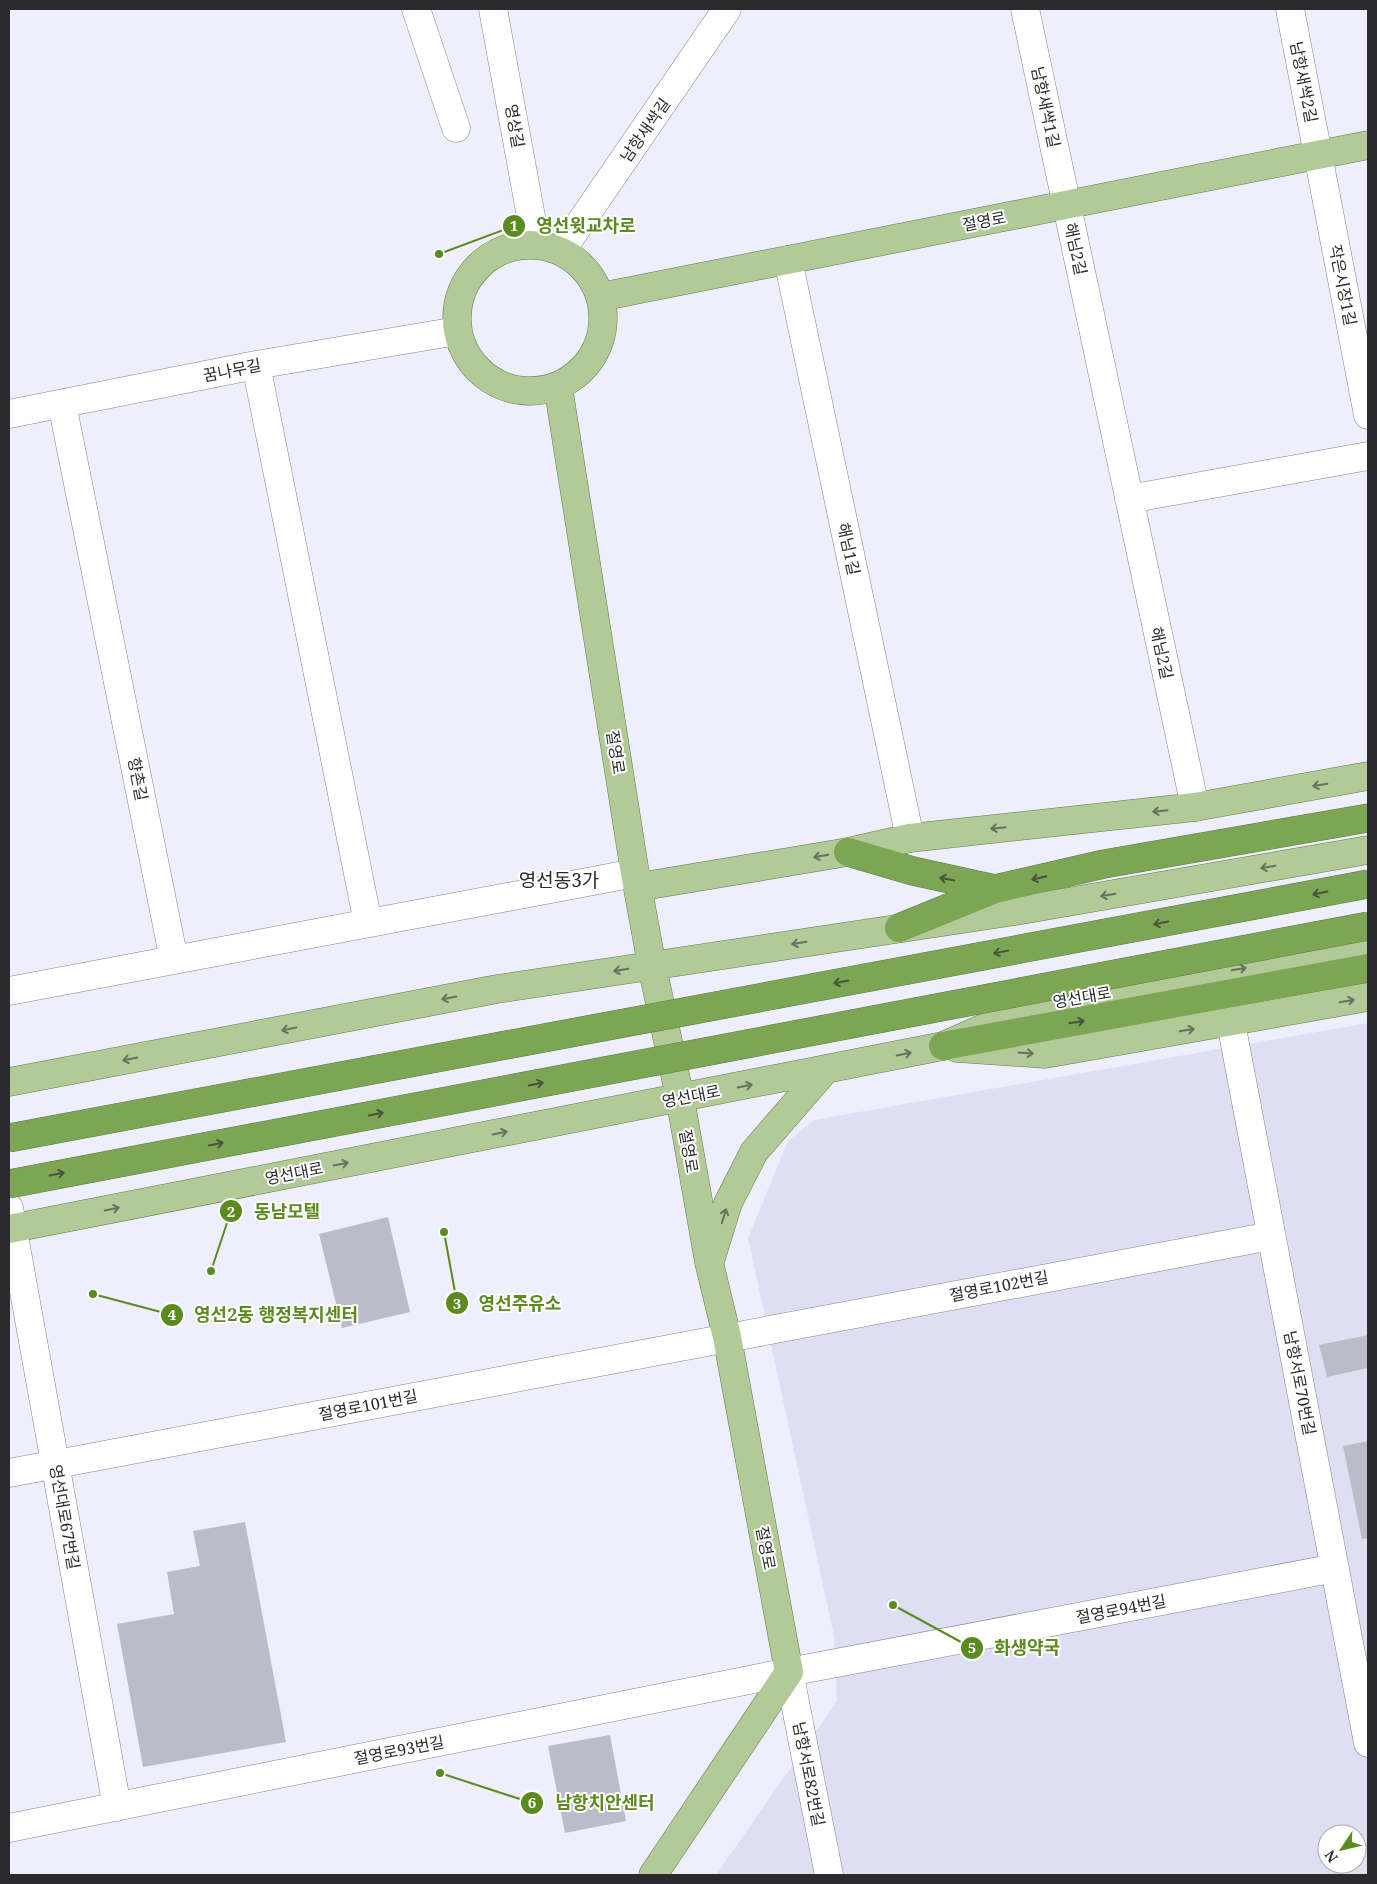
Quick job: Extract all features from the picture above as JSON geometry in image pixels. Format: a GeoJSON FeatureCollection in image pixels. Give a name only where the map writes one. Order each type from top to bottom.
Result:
{"type":"FeatureCollection","features":[{"type":"Feature","properties":{"kind":"highway"},"geometry":{"type":"LineString","coordinates":[[899,928],[994,889],[1104,864],[1368,818]]}},
{"type":"Feature","properties":{"kind":"highway"},"geometry":{"type":"LineString","coordinates":[[848,852],[913,871],[994,889]]}},
{"type":"Feature","properties":{"kind":"highway"},"geometry":{"type":"LineString","coordinates":[[9,1138],[1368,884]]}},
{"type":"Feature","properties":{"kind":"highway"},"geometry":{"type":"LineString","coordinates":[[9,1184],[1368,926]]}},
{"type":"Feature","properties":{"kind":"highway"},"geometry":{"type":"LineString","coordinates":[[943,1046],[1368,968]]}},
{"type":"Feature","properties":{"kind":"main road","name":"절영로"},"geometry":{"type":"LineString","coordinates":[[600,297],[1368,145]]}},
{"type":"Feature","properties":{"kind":"main road"},"geometry":{"type":"LineString","coordinates":[[509,246],[549,247],[586,270],[600,297],[604,324],[596,350],[580,372],[558,386],[537,391],[515,390],[494,382],[477,369],[464,351],[457,330],[457,303],[467,278],[485,258],[509,246]]}},
{"type":"Feature","properties":{"kind":"main road","name":"절영로"},"geometry":{"type":"LineString","coordinates":[[558,386],[636,880],[680,1098],[709,1262],[727,1337],[789,1672]]}},
{"type":"Feature","properties":{"kind":"main road"},"geometry":{"type":"LineString","coordinates":[[636,880],[848,852],[910,838],[1194,808],[1368,776]]}},
{"type":"Feature","properties":{"kind":"main road"},"geometry":{"type":"LineString","coordinates":[[9,1082],[497,989],[1016,911],[1368,850]]}},
{"type":"Feature","properties":{"kind":"main road","name":"영선대로"},"geometry":{"type":"LineString","coordinates":[[10,1222],[825,1070],[943,1046],[1036,1005],[1368,946]]}},
{"type":"Feature","properties":{"kind":"main road"},"geometry":{"type":"LineString","coordinates":[[943,1046],[1045,1054],[1368,997]]}},
{"type":"Feature","properties":{"kind":"main road"},"geometry":{"type":"LineString","coordinates":[[709,1262],[728,1203],[754,1152],[825,1070]]}},
{"type":"Feature","properties":{"kind":"main road"},"geometry":{"type":"LineString","coordinates":[[653,1875],[789,1672]]}},
{"type":"Feature","properties":{"kind":"street"},"geometry":{"type":"LineString","coordinates":[[416,9],[456,128]]}},
{"type":"Feature","properties":{"kind":"street","name":"영상길"},"geometry":{"type":"LineString","coordinates":[[493,9],[549,247]]}},
{"type":"Feature","properties":{"kind":"street","name":"남항새싹길"},"geometry":{"type":"LineString","coordinates":[[549,247],[727,9]]}},
{"type":"Feature","properties":{"kind":"street","name":"남항새싹1길"},"geometry":{"type":"LineString","coordinates":[[1026,9],[1066,205]]}},
{"type":"Feature","properties":{"kind":"street","name":"남항새싹2길"},"geometry":{"type":"LineString","coordinates":[[1290,9],[1318,155]]}},
{"type":"Feature","properties":{"kind":"street","name":"작은시장1길"},"geometry":{"type":"LineString","coordinates":[[1318,155],[1368,415]]}},
{"type":"Feature","properties":{"kind":"street","name":"해님2길"},"geometry":{"type":"LineString","coordinates":[[1066,205],[1194,808]]}},
{"type":"Feature","properties":{"kind":"street","name":"해님1길"},"geometry":{"type":"LineString","coordinates":[[788,260],[910,838]]}},
{"type":"Feature","properties":{"kind":"street","name":"꿈나무길"},"geometry":{"type":"LineString","coordinates":[[9,414],[256,365],[457,330]]}},
{"type":"Feature","properties":{"kind":"street"},"geometry":{"type":"LineString","coordinates":[[256,365],[368,923]]}},
{"type":"Feature","properties":{"kind":"street","name":"향촌길"},"geometry":{"type":"LineString","coordinates":[[62,404],[174,960]]}},
{"type":"Feature","properties":{"kind":"street"},"geometry":{"type":"LineString","coordinates":[[1129,499],[1368,456]]}},
{"type":"Feature","properties":{"kind":"street"},"geometry":{"type":"LineString","coordinates":[[9,991],[368,923],[636,880]]}},
{"type":"Feature","properties":{"kind":"street","name":"남항서로70번길"},"geometry":{"type":"LineString","coordinates":[[1231,1022],[1368,1743]]}},
{"type":"Feature","properties":{"kind":"street","name":"영선대로67번길"},"geometry":{"type":"LineString","coordinates":[[10,1222],[118,1807]]}},
{"type":"Feature","properties":{"kind":"street","name":"절영로102번길"},"geometry":{"type":"LineString","coordinates":[[727,1337],[1271,1236]]}},
{"type":"Feature","properties":{"kind":"street","name":"절영로101번길"},"geometry":{"type":"LineString","coordinates":[[9,1473],[727,1337]]}},
{"type":"Feature","properties":{"kind":"street","name":"절영로94번길"},"geometry":{"type":"LineString","coordinates":[[789,1672],[1335,1568]]}},
{"type":"Feature","properties":{"kind":"street","name":"절영로93번길"},"geometry":{"type":"LineString","coordinates":[[9,1828],[789,1672]]}},
{"type":"Feature","properties":{"kind":"street","name":"남항서로82번길"},"geometry":{"type":"LineString","coordinates":[[789,1672],[829,1875]]}},
{"type":"Feature","properties":{"kind":"shaded area"},"geometry":{"type":"Polygon","coordinates":[[[1368,1023],[1368,1875],[716,1875],[837,1701],[834,1636],[748,1238],[788,1141],[814,1120],[1368,1023]]]}},
{"type":"Feature","properties":{"kind":"building"},"geometry":{"type":"Polygon","coordinates":[[[388,1217],[410,1312],[342,1328],[319,1234],[388,1217]]]}},
{"type":"Feature","properties":{"kind":"building"},"geometry":{"type":"Polygon","coordinates":[[[1368,1335],[1368,1368],[1327,1377],[1319,1345],[1368,1335]]]}},
{"type":"Feature","properties":{"kind":"building"},"geometry":{"type":"Polygon","coordinates":[[[1368,1441],[1368,1538],[1362,1539],[1343,1446],[1368,1441]]]}},
{"type":"Feature","properties":{"kind":"building"},"geometry":{"type":"Polygon","coordinates":[[[245,1522],[286,1742],[143,1767],[117,1624],[174,1614],[167,1572],[200,1566],[193,1531],[245,1522]]]}},
{"type":"Feature","properties":{"kind":"building"},"geometry":{"type":"Polygon","coordinates":[[[610,1735],[626,1821],[565,1833],[548,1746],[610,1735]]]}},
{"type":"Feature","properties":{"kind":"place","name":"영선윗교차로"},"geometry":{"type":"Point","coordinates":[439,254]}},
{"type":"Feature","properties":{"kind":"place","name":"영선주유소"},"geometry":{"type":"Point","coordinates":[444,1232]}},
{"type":"Feature","properties":{"kind":"place","name":"동남모텔"},"geometry":{"type":"Point","coordinates":[211,1271]}},
{"type":"Feature","properties":{"kind":"place","name":"영선2동 행정복지센터"},"geometry":{"type":"Point","coordinates":[93,1294]}},
{"type":"Feature","properties":{"kind":"place","name":"화생약국"},"geometry":{"type":"Point","coordinates":[893,1605]}},
{"type":"Feature","properties":{"kind":"place","name":"남항치안센터"},"geometry":{"type":"Point","coordinates":[440,1773]}},
{"type":"Feature","properties":{"kind":"district","name":"영선동3가"},"geometry":{"type":"Point","coordinates":[559,880]}}]}
